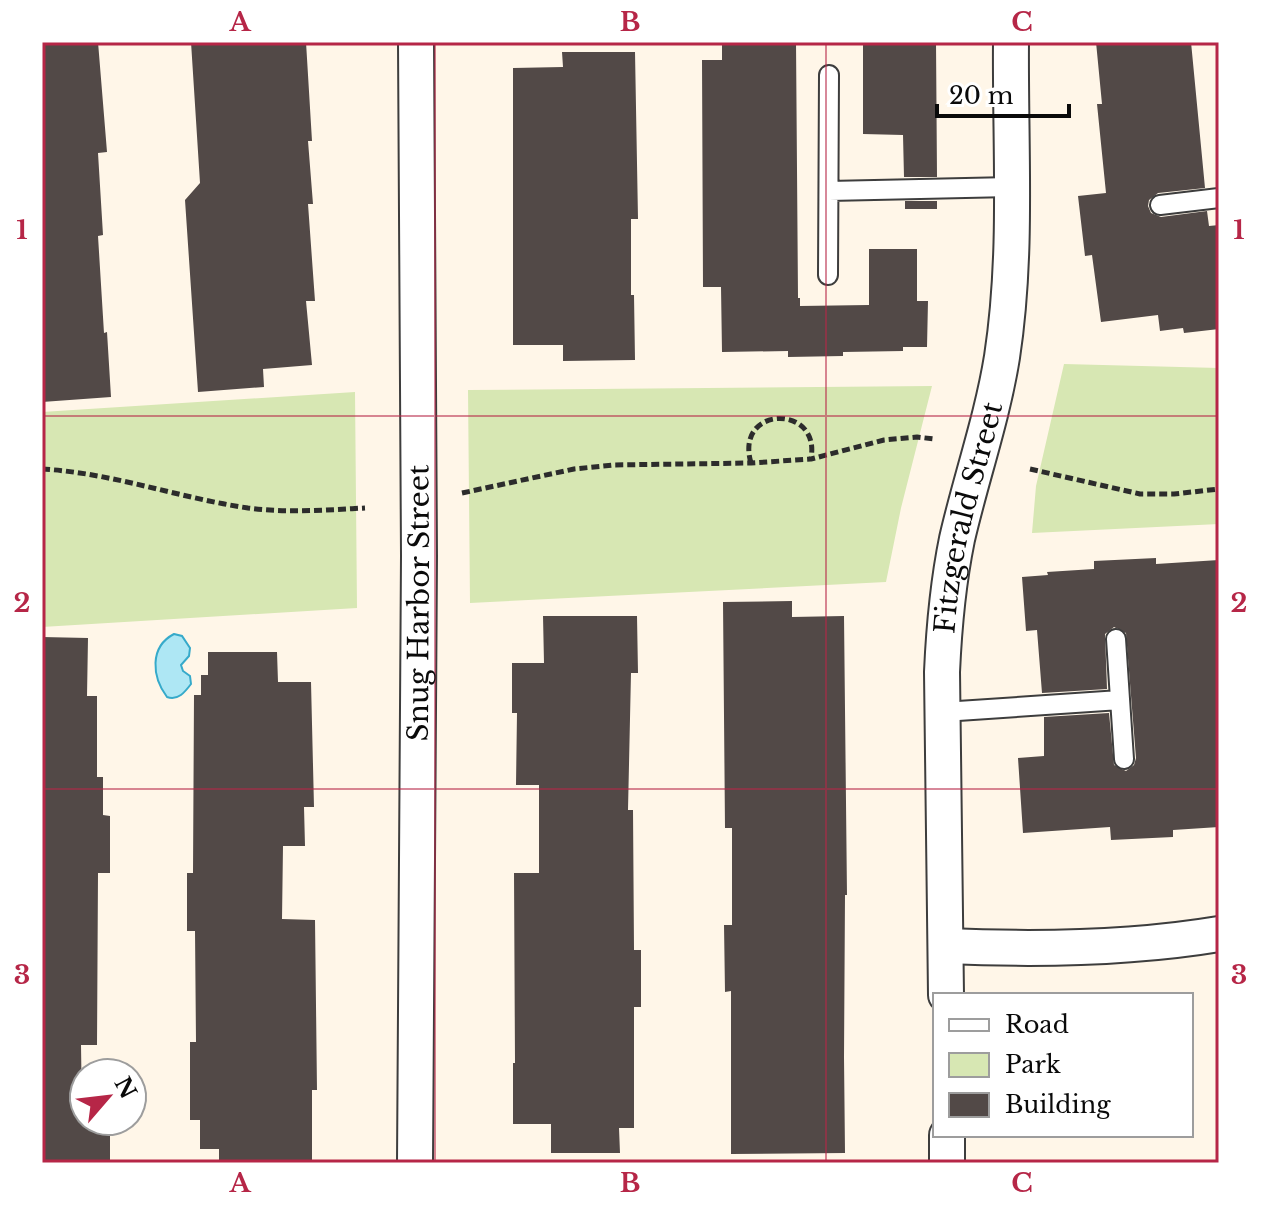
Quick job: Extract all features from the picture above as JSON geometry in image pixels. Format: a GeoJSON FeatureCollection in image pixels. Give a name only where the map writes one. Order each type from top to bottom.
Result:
{"type":"FeatureCollection","features":[{"type":"Feature","properties":{"kind":"street","name":"Snug Harbor Street"},"geometry":{"type":"LineString","coordinates":[[415,1163],[419,556],[416,42]]}},
{"type":"Feature","properties":{"kind":"street","name":"Fitzgerald Street"},"geometry":{"type":"LineString","coordinates":[[946,993],[944,625],[949,581],[994,394],[1005,333],[1010,281],[1011,42]]}},
{"type":"Feature","properties":{"kind":"street"},"geometry":{"type":"LineString","coordinates":[[946,946],[1011,949],[1096,947],[1219,934]]}},
{"type":"Feature","properties":{"kind":"street"},"geometry":{"type":"LineString","coordinates":[[947,1137],[947,1163]]}},
{"type":"Feature","properties":{"kind":"lane"},"geometry":{"type":"LineString","coordinates":[[828,275],[829,75]]}},
{"type":"Feature","properties":{"kind":"lane"},"geometry":{"type":"LineString","coordinates":[[829,191],[1011,187]]}},
{"type":"Feature","properties":{"kind":"lane"},"geometry":{"type":"LineString","coordinates":[[1160,205],[1219,198]]}},
{"type":"Feature","properties":{"kind":"lane"},"geometry":{"type":"LineString","coordinates":[[1116,639],[1124,759]]}},
{"type":"Feature","properties":{"kind":"lane"},"geometry":{"type":"LineString","coordinates":[[943,712],[1120,700]]}},
{"type":"Feature","properties":{"kind":"path"},"geometry":{"type":"LineString","coordinates":[[751,463],[748,452],[753,432],[761,424],[780,417],[800,425],[807,433],[811,443],[811,459]]}},
{"type":"Feature","properties":{"kind":"path"},"geometry":{"type":"LineString","coordinates":[[462,493],[574,469],[811,459],[884,440],[934,439]]}},
{"type":"Feature","properties":{"kind":"path"},"geometry":{"type":"LineString","coordinates":[[42,469],[110,477],[249,508],[311,511],[365,508]]}},
{"type":"Feature","properties":{"kind":"path"},"geometry":{"type":"LineString","coordinates":[[1030,469],[1140,494],[1219,489]]}},
{"type":"Feature","properties":{"kind":"green space"},"geometry":{"type":"Polygon","coordinates":[[[1064,364],[1219,368],[1219,524],[1032,533],[1036,486],[1064,364]]]}},
{"type":"Feature","properties":{"kind":"green space"},"geometry":{"type":"Polygon","coordinates":[[[932,386],[886,582],[470,603],[468,390],[932,386]]]}},
{"type":"Feature","properties":{"kind":"green space"},"geometry":{"type":"Polygon","coordinates":[[[355,392],[357,608],[42,627],[42,412],[355,392]]]}},
{"type":"Feature","properties":{"kind":"water"},"geometry":{"type":"Polygon","coordinates":[[[174,634],[182,636],[190,648],[189,656],[181,665],[190,676],[191,684],[181,695],[171,698],[167,697],[158,681],[156,663],[160,647],[174,634]]]}},
{"type":"Feature","properties":{"kind":"building"},"geometry":{"type":"Polygon","coordinates":[[[42,42],[98,42],[107,152],[98,153],[103,235],[98,236],[111,397],[42,402],[42,42]]]}},
{"type":"Feature","properties":{"kind":"building"},"geometry":{"type":"Polygon","coordinates":[[[191,42],[306,42],[313,204],[308,204],[315,301],[306,301],[312,365],[263,369],[264,387],[198,392],[185,200],[200,183],[191,42]]]}},
{"type":"Feature","properties":{"kind":"building"},"geometry":{"type":"Polygon","coordinates":[[[722,42],[796,42],[800,306],[869,305],[869,249],[917,249],[917,301],[928,301],[927,347],[903,347],[903,351],[843,352],[843,356],[788,357],[788,351],[722,352],[721,287],[703,287],[702,60],[722,60],[722,42]]]}},
{"type":"Feature","properties":{"kind":"building"},"geometry":{"type":"Polygon","coordinates":[[[863,42],[936,42],[937,177],[904,177],[903,135],[863,134],[863,42]]]}},
{"type":"Feature","properties":{"kind":"building"},"geometry":{"type":"Polygon","coordinates":[[[1096,42],[1191,42],[1205,188],[1158,193],[1149,200],[1148,206],[1151,213],[1161,217],[1207,211],[1209,226],[1219,225],[1219,329],[1184,333],[1183,328],[1160,331],[1158,315],[1101,322],[1092,255],[1085,256],[1078,196],[1106,193],[1097,104],[1102,104],[1096,42]]]}},
{"type":"Feature","properties":{"kind":"building"},"geometry":{"type":"Polygon","coordinates":[[[562,52],[635,52],[638,219],[631,219],[631,295],[634,295],[635,360],[563,361],[563,345],[513,345],[513,68],[563,67],[562,52]]]}},
{"type":"Feature","properties":{"kind":"building"},"geometry":{"type":"Polygon","coordinates":[[[905,201],[937,201],[937,209],[905,209],[905,201]]]}},
{"type":"Feature","properties":{"kind":"building"},"geometry":{"type":"Polygon","coordinates":[[[1156,558],[1156,564],[1219,560],[1219,827],[1173,830],[1173,837],[1111,840],[1110,827],[1023,833],[1018,758],[1044,756],[1044,717],[1109,713],[1114,765],[1126,771],[1134,765],[1136,758],[1126,633],[1114,627],[1105,634],[1107,689],[1042,693],[1037,630],[1026,631],[1022,577],[1094,569],[1094,561],[1156,558]]]}},
{"type":"Feature","properties":{"kind":"building"},"geometry":{"type":"Polygon","coordinates":[[[792,601],[792,617],[844,616],[847,895],[845,1153],[731,1154],[731,991],[725,992],[724,925],[732,925],[732,828],[725,828],[723,602],[792,601]]]}},
{"type":"Feature","properties":{"kind":"building"},"geometry":{"type":"Polygon","coordinates":[[[543,616],[637,616],[638,673],[631,673],[628,810],[633,810],[634,950],[641,950],[641,1007],[634,1007],[634,1128],[619,1128],[620,1153],[551,1153],[551,1124],[513,1124],[514,873],[539,873],[539,785],[516,785],[517,713],[512,713],[512,663],[544,663],[543,616]]]}},
{"type":"Feature","properties":{"kind":"building"},"geometry":{"type":"Polygon","coordinates":[[[42,637],[88,638],[87,696],[97,696],[97,777],[103,777],[103,815],[110,816],[110,873],[98,873],[97,1045],[81,1045],[81,1057],[68,1057],[68,1137],[110,1137],[110,1163],[42,1163],[42,637]]]}},
{"type":"Feature","properties":{"kind":"building"},"geometry":{"type":"Polygon","coordinates":[[[208,652],[277,652],[278,682],[311,682],[314,807],[304,807],[305,846],[283,846],[282,919],[315,920],[317,1090],[312,1090],[312,1162],[219,1163],[219,1149],[200,1149],[200,1120],[190,1120],[190,1042],[196,1042],[195,931],[187,931],[187,873],[193,873],[194,695],[201,695],[201,675],[208,675],[208,652]]]}}]}
